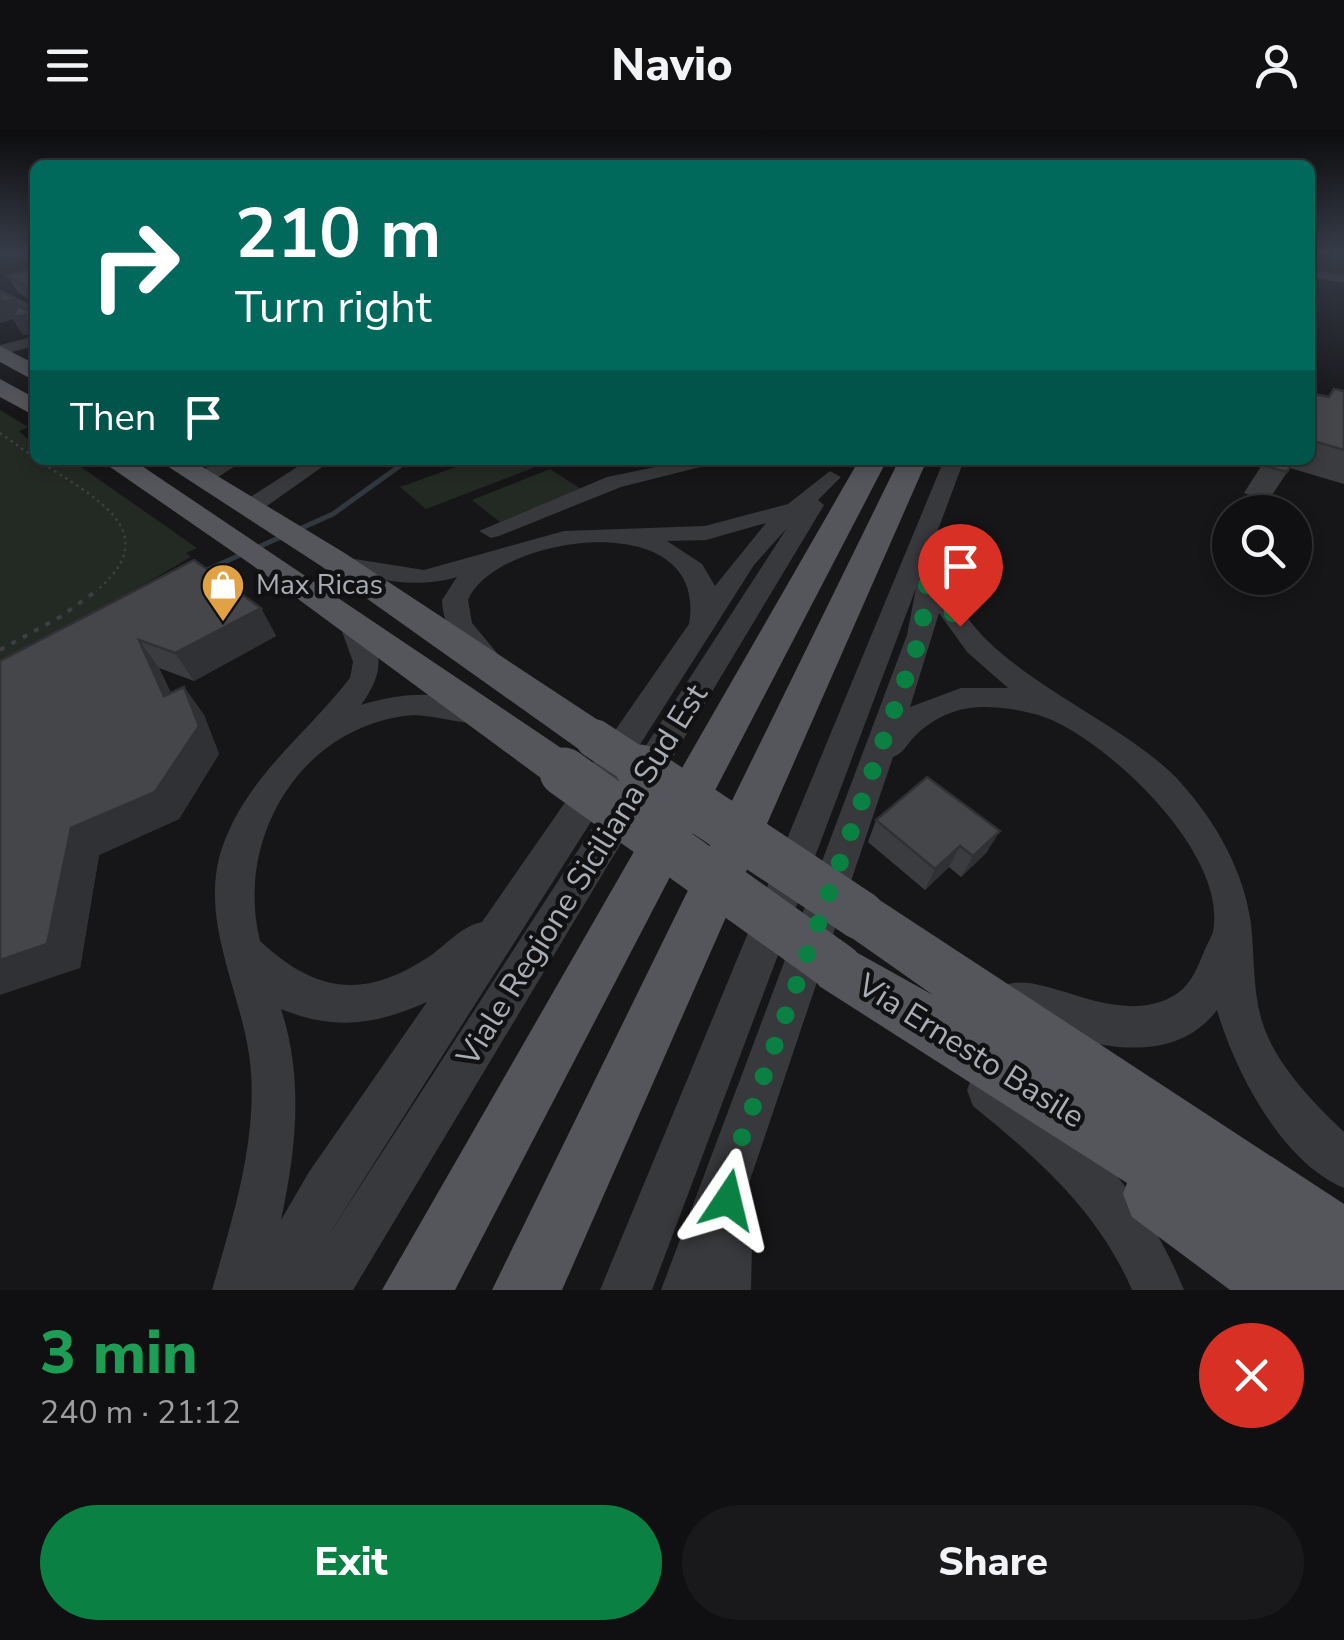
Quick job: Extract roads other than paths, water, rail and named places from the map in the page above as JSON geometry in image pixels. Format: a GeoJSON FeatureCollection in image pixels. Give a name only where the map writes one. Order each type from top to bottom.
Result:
{"type":"FeatureCollection","features":[{"type":"Feature","properties":{"kind":"main road"},"geometry":{"type":"LineString","coordinates":[[0,351],[30,371]]}},
{"type":"Feature","properties":{"kind":"main road"},"geometry":{"type":"LineString","coordinates":[[0,386],[30,406]]}},
{"type":"Feature","properties":{"kind":"main road","name":"Via Ernesto Basile"},"geometry":{"type":"LineString","coordinates":[[122,465],[352,620],[485,716],[579,756],[860,915],[968,1022],[1170,1173],[1344,1288]]}},
{"type":"Feature","properties":{"kind":"main road","name":"Via Ernesto Basile"},"geometry":{"type":"LineString","coordinates":[[180,465],[332,559],[515,684],[579,756],[838,968],[968,1022],[1344,1242]]}},
{"type":"Feature","properties":{"kind":"main road"},"geometry":{"type":"LineString","coordinates":[[527,1290],[911,465]]}},
{"type":"Feature","properties":{"kind":"main road","name":"Viale Regione Siciliana Sud Est"},"geometry":{"type":"LineString","coordinates":[[417,1290],[848,466]]}},
{"type":"Feature","properties":{"kind":"main road"},"geometry":{"type":"LineString","coordinates":[[968,1022],[1344,1214]]}},
{"type":"Feature","properties":{"kind":"main road"},"geometry":{"type":"LineString","coordinates":[[968,1022],[1288,1290]]}},
{"type":"Feature","properties":{"kind":"street"},"geometry":{"type":"LineString","coordinates":[[0,351],[30,342]]}},
{"type":"Feature","properties":{"kind":"street"},"geometry":{"type":"LineString","coordinates":[[202,479],[226,465]]}},
{"type":"Feature","properties":{"kind":"street"},"geometry":{"type":"LineString","coordinates":[[260,515],[316,465]]}},
{"type":"Feature","properties":{"kind":"street"},"geometry":{"type":"LineString","coordinates":[[491,531],[615,482],[695,465]]}},
{"type":"Feature","properties":{"kind":"street"},"geometry":{"type":"LineString","coordinates":[[626,1290],[952,465]]}},
{"type":"Feature","properties":{"kind":"street"},"geometry":{"type":"LineString","coordinates":[[270,1290],[326,1190],[764,536],[848,466]]}},
{"type":"Feature","properties":{"kind":"street","name":"Viale Regione Siciliana Sud Est"},"geometry":{"type":"LineString","coordinates":[[324,1290],[848,466]]}},
{"type":"Feature","properties":{"kind":"street"},"geometry":{"type":"LineString","coordinates":[[332,559],[404,578],[425,578],[465,570],[510,552],[564,538],[706,533],[752,523],[802,502]]}},
{"type":"Feature","properties":{"kind":"street"},"geometry":{"type":"LineString","coordinates":[[688,1290],[921,635],[932,518]]}},
{"type":"Feature","properties":{"kind":"street"},"geometry":{"type":"LineString","coordinates":[[605,534],[649,542],[686,560],[707,589],[709,605],[700,628]]}},
{"type":"Feature","properties":{"kind":"street"},"geometry":{"type":"LineString","coordinates":[[510,552],[479,570],[460,588],[454,614],[475,646],[515,684]]}},
{"type":"Feature","properties":{"kind":"street"},"geometry":{"type":"LineString","coordinates":[[929,570],[952,614],[978,647],[1006,671],[1136,758],[1185,810],[1220,875],[1230,912],[1234,982],[1248,1044],[1284,1103],[1344,1164]]}},
{"type":"Feature","properties":{"kind":"street"},"geometry":{"type":"LineString","coordinates":[[238,1290],[269,1160],[272,1106],[270,1044],[240,950],[233,915],[232,878],[240,848],[266,794],[302,750],[349,703],[364,680],[367,662],[352,620]]}},
{"type":"Feature","properties":{"kind":"street"},"geometry":{"type":"LineString","coordinates":[[878,760],[900,730],[923,709],[954,698],[1015,700],[1091,726]]}},
{"type":"Feature","properties":{"kind":"street"},"geometry":{"type":"LineString","coordinates":[[302,750],[354,720],[399,704],[453,704],[485,716]]}},
{"type":"Feature","properties":{"kind":"street"},"geometry":{"type":"LineString","coordinates":[[240,950],[275,982],[298,996],[320,1002],[373,1001],[432,979],[469,952],[518,902]]}},
{"type":"Feature","properties":{"kind":"street"},"geometry":{"type":"LineString","coordinates":[[860,915],[996,989],[1066,1020],[1111,1028],[1150,1027],[1192,1008],[1214,987],[1230,912]]}},
{"type":"Feature","properties":{"kind":"street"},"geometry":{"type":"LineString","coordinates":[[838,968],[1084,1166],[1121,1216],[1158,1290]]}},
{"type":"Feature","properties":{"kind":"street"},"geometry":{"type":"LineString","coordinates":[[725,1290],[731,1168]]}},
{"type":"Feature","properties":{"kind":"waterway"},"geometry":{"type":"LineString","coordinates":[[295,531],[333,514],[401,465]]}},
{"type":"Feature","properties":{"kind":"waterway"},"geometry":{"type":"LineString","coordinates":[[254,549],[283,536]]}},
{"type":"Feature","properties":{"kind":"waterway"},"geometry":{"type":"LineString","coordinates":[[203,572],[242,554]]}},
{"type":"Feature","properties":{"kind":"place","name":"Max Ricas"},"geometry":{"type":"Point","coordinates":[223,623]}}]}
